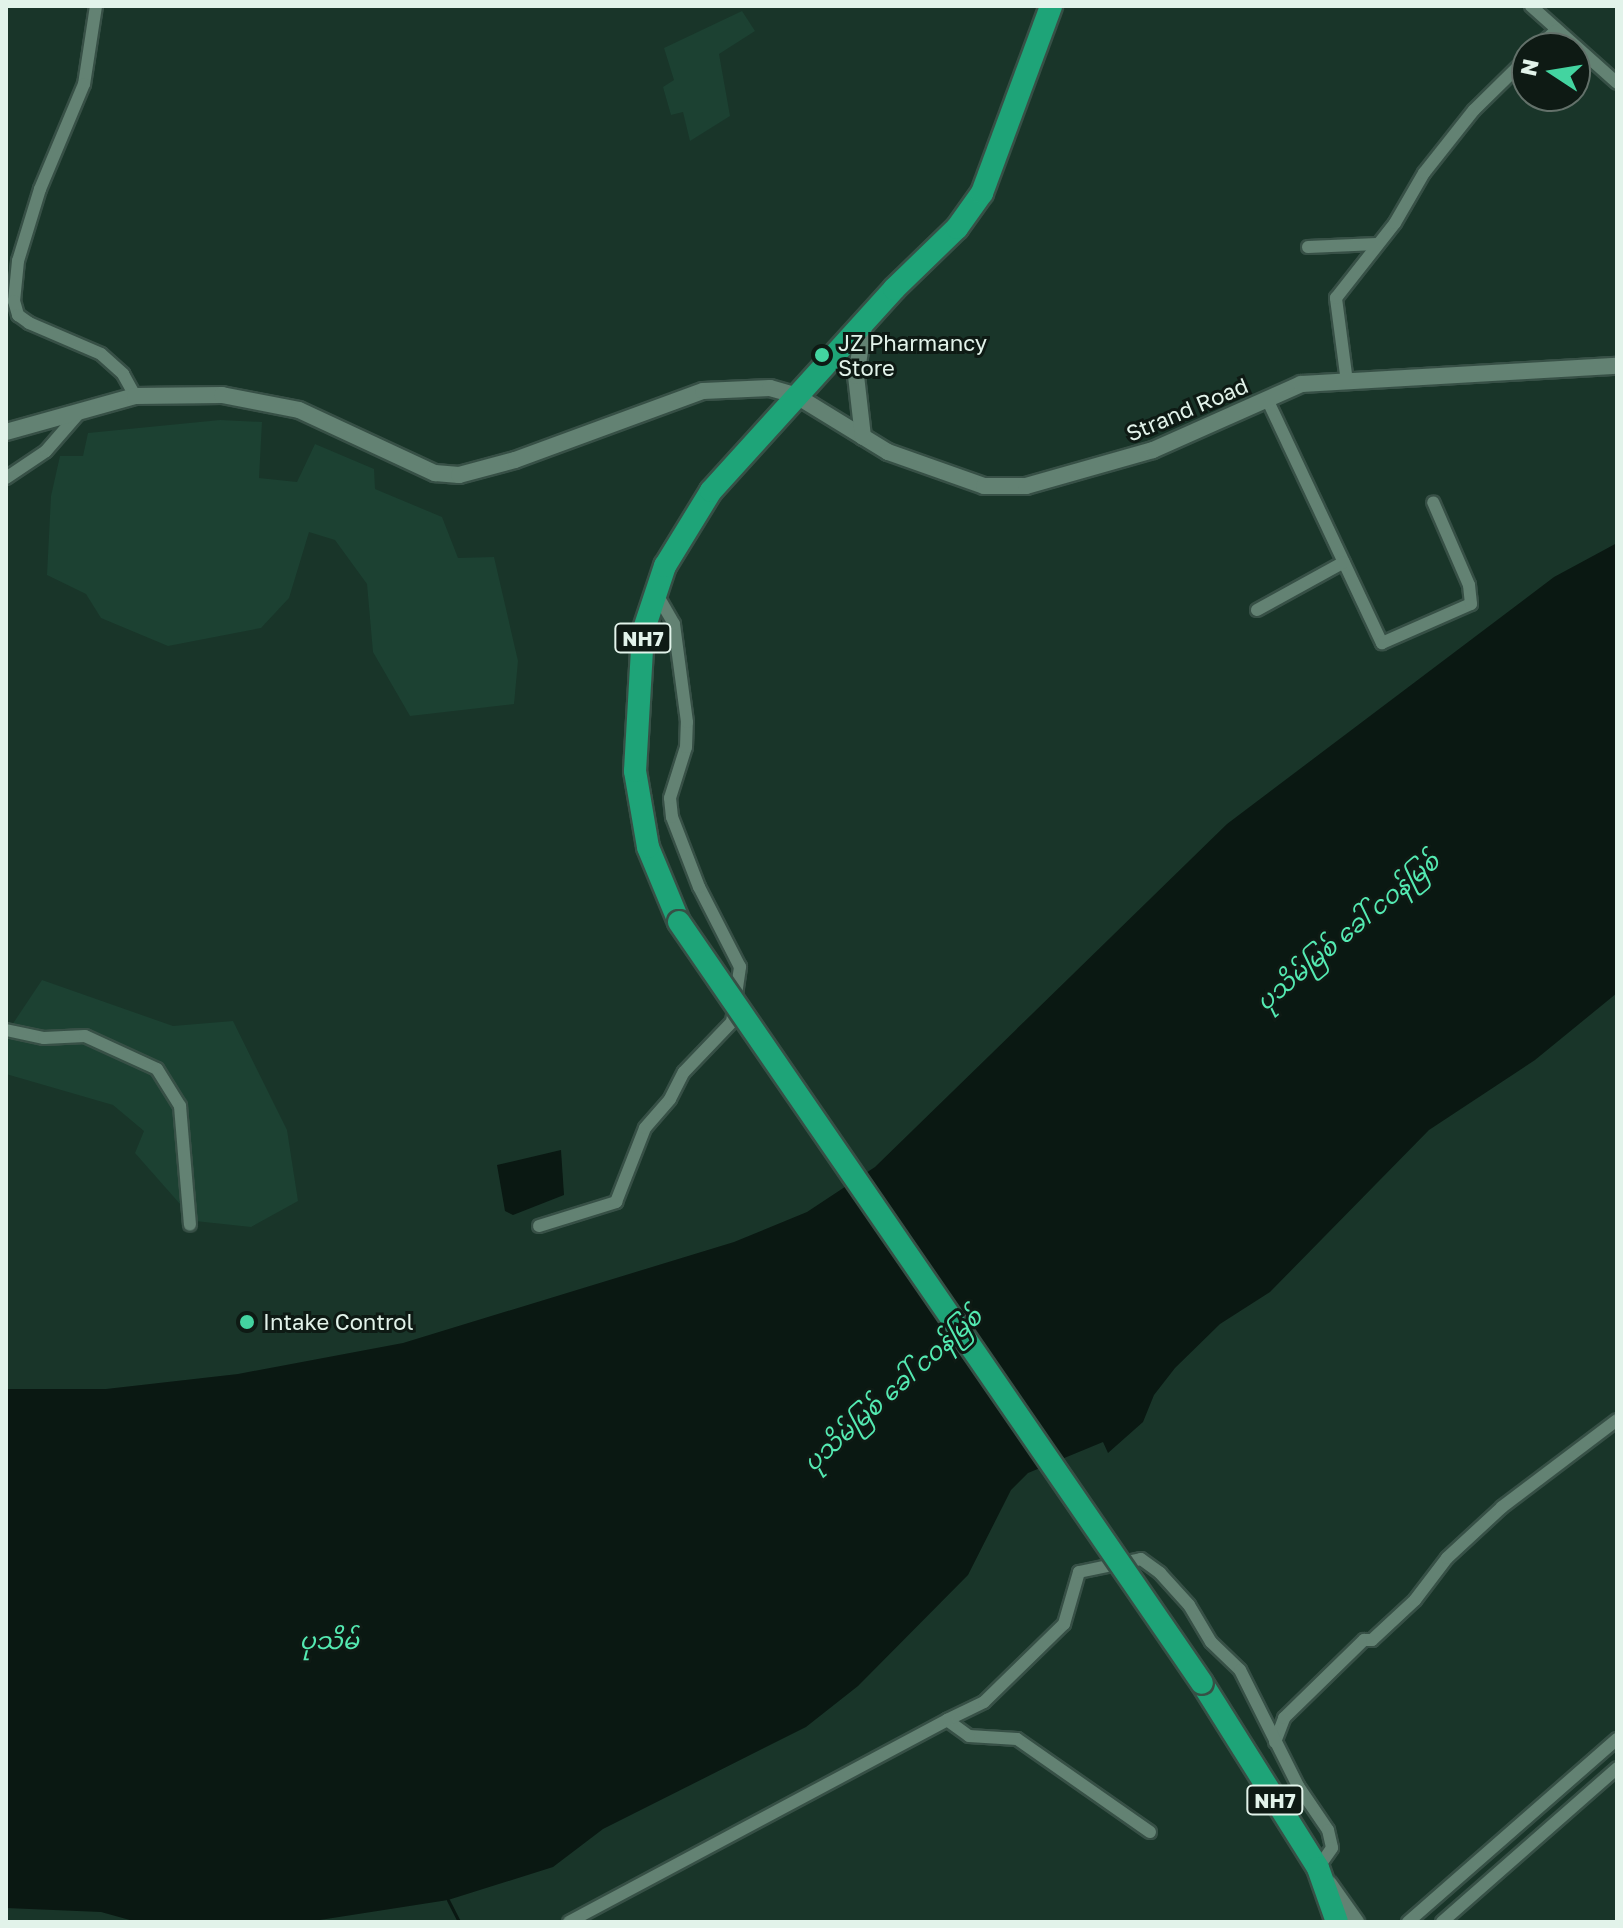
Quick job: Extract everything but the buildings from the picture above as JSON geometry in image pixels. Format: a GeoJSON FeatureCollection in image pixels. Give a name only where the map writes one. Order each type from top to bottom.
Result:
{"type":"FeatureCollection","features":[{"type":"Feature","properties":{"kind":"highway","name":"NH7"},"geometry":{"type":"LineString","coordinates":[[1051,6],[982,193],[957,228],[865,320],[711,491],[665,566],[643,632],[635,771],[648,847],[679,922],[1202,1683],[1318,1868],[1337,1922]]}},
{"type":"Feature","properties":{"kind":"main road"},"geometry":{"type":"LineString","coordinates":[[863,437],[856,376],[865,320]]}},
{"type":"Feature","properties":{"kind":"main road","name":"Strand Road"},"geometry":{"type":"LineString","coordinates":[[795,395],[888,452],[984,486],[1026,486],[1153,450],[1301,384],[1617,366]]}},
{"type":"Feature","properties":{"kind":"main road"},"geometry":{"type":"LineString","coordinates":[[6,432],[135,396],[222,395],[299,410],[435,473],[459,475],[515,460],[703,391],[759,388],[795,395]]}},
{"type":"Feature","properties":{"kind":"main road"},"geometry":{"type":"LineString","coordinates":[[1318,1868],[1356,1922]]}},
{"type":"Feature","properties":{"kind":"street"},"geometry":{"type":"LineString","coordinates":[[96,6],[84,84],[40,189],[18,261],[14,301],[18,315],[29,323],[101,354],[123,374],[135,396]]}},
{"type":"Feature","properties":{"kind":"street"},"geometry":{"type":"LineString","coordinates":[[1531,6],[1617,83]]}},
{"type":"Feature","properties":{"kind":"street"},"geometry":{"type":"LineString","coordinates":[[1347,382],[1336,298],[1377,244],[1424,173],[1474,110],[1511,74]]}},
{"type":"Feature","properties":{"kind":"street"},"geometry":{"type":"LineString","coordinates":[[1308,247],[1377,244]]}},
{"type":"Feature","properties":{"kind":"street"},"geometry":{"type":"LineString","coordinates":[[1267,399],[1382,643],[1471,604],[1469,585],[1433,502]]}},
{"type":"Feature","properties":{"kind":"street"},"geometry":{"type":"LineString","coordinates":[[6,478],[46,451],[79,413]]}},
{"type":"Feature","properties":{"kind":"street"},"geometry":{"type":"LineString","coordinates":[[1257,610],[1344,562]]}},
{"type":"Feature","properties":{"kind":"street"},"geometry":{"type":"LineString","coordinates":[[539,1226],[616,1202],[645,1128],[670,1099],[684,1072],[732,1022],[740,967],[699,887],[672,817],[670,798],[686,747],[687,722],[674,624],[656,593]]}},
{"type":"Feature","properties":{"kind":"street"},"geometry":{"type":"LineString","coordinates":[[6,1030],[44,1038],[85,1036],[157,1069],[180,1106],[190,1225]]}},
{"type":"Feature","properties":{"kind":"street"},"geometry":{"type":"LineString","coordinates":[[1275,1742],[1284,1718],[1364,1640],[1372,1640],[1415,1600],[1447,1558],[1502,1507],[1617,1420]]}},
{"type":"Feature","properties":{"kind":"street"},"geometry":{"type":"LineString","coordinates":[[569,1922],[984,1702],[1064,1624],[1079,1572],[1141,1559],[1160,1573],[1189,1605],[1211,1642],[1240,1670],[1275,1742],[1328,1830],[1332,1848],[1318,1868]]}},
{"type":"Feature","properties":{"kind":"street"},"geometry":{"type":"LineString","coordinates":[[947,1720],[969,1736],[1017,1739],[1150,1832]]}},
{"type":"Feature","properties":{"kind":"street"},"geometry":{"type":"LineString","coordinates":[[1408,1922],[1617,1739]]}},
{"type":"Feature","properties":{"kind":"street"},"geometry":{"type":"LineString","coordinates":[[1442,1922],[1617,1768]]}},
{"type":"Feature","properties":{"kind":"shaded area"},"geometry":{"type":"Polygon","coordinates":[[[742,11],[755,31],[719,54],[730,116],[690,141],[683,112],[671,115],[663,87],[674,80],[664,48],[742,11]]]}},
{"type":"Feature","properties":{"kind":"shaded area"},"geometry":{"type":"Polygon","coordinates":[[[220,420],[262,422],[259,478],[297,482],[315,444],[374,469],[375,489],[442,517],[458,558],[494,557],[518,661],[514,704],[410,716],[373,652],[367,584],[335,540],[309,532],[289,598],[261,628],[168,646],[101,618],[86,594],[47,575],[51,496],[60,456],[83,456],[88,433],[220,420]]]}},
{"type":"Feature","properties":{"kind":"shaded area"},"geometry":{"type":"Polygon","coordinates":[[[42,980],[173,1026],[233,1021],[287,1130],[298,1201],[251,1227],[195,1221],[135,1153],[144,1131],[113,1105],[6,1074],[6,1022],[12,1025],[42,980]]]}},
{"type":"Feature","properties":{"kind":"water","name":"ပုသိမ်"},"geometry":{"type":"Polygon","coordinates":[[[1617,543],[1617,993],[1535,1060],[1429,1130],[1270,1292],[1220,1324],[1175,1368],[1154,1395],[1143,1422],[1108,1453],[1103,1442],[1028,1473],[1011,1490],[968,1575],[858,1686],[806,1727],[603,1829],[553,1867],[448,1900],[307,1922],[137,1922],[101,1912],[6,1908],[6,1389],[106,1389],[238,1374],[403,1343],[734,1242],[807,1212],[875,1167],[1227,824],[1554,577],[1617,543]]]}},
{"type":"Feature","properties":{"kind":"water"},"geometry":{"type":"Polygon","coordinates":[[[561,1150],[564,1195],[513,1215],[505,1211],[497,1165],[561,1150]]]}},
{"type":"Feature","properties":{"kind":"waterway"},"geometry":{"type":"LineString","coordinates":[[448,1900],[459,1922]]}},
{"type":"Feature","properties":{"kind":"place","name":"JZ Pharmancy Store"},"geometry":{"type":"Point","coordinates":[822,355]}},
{"type":"Feature","properties":{"kind":"place","name":"Intake Control"},"geometry":{"type":"Point","coordinates":[247,1322]}},
{"type":"Feature","properties":{"kind":"water label","name":"ပုသိမ်မြစ် ခေါ် ငဝန်မြစ်"},"geometry":{"type":"Point","coordinates":[1347,931]}},
{"type":"Feature","properties":{"kind":"water label","name":"ပုသိမ်မြစ် ခေါ် ငဝန်မြစ်"},"geometry":{"type":"Point","coordinates":[892,1389]}}]}
